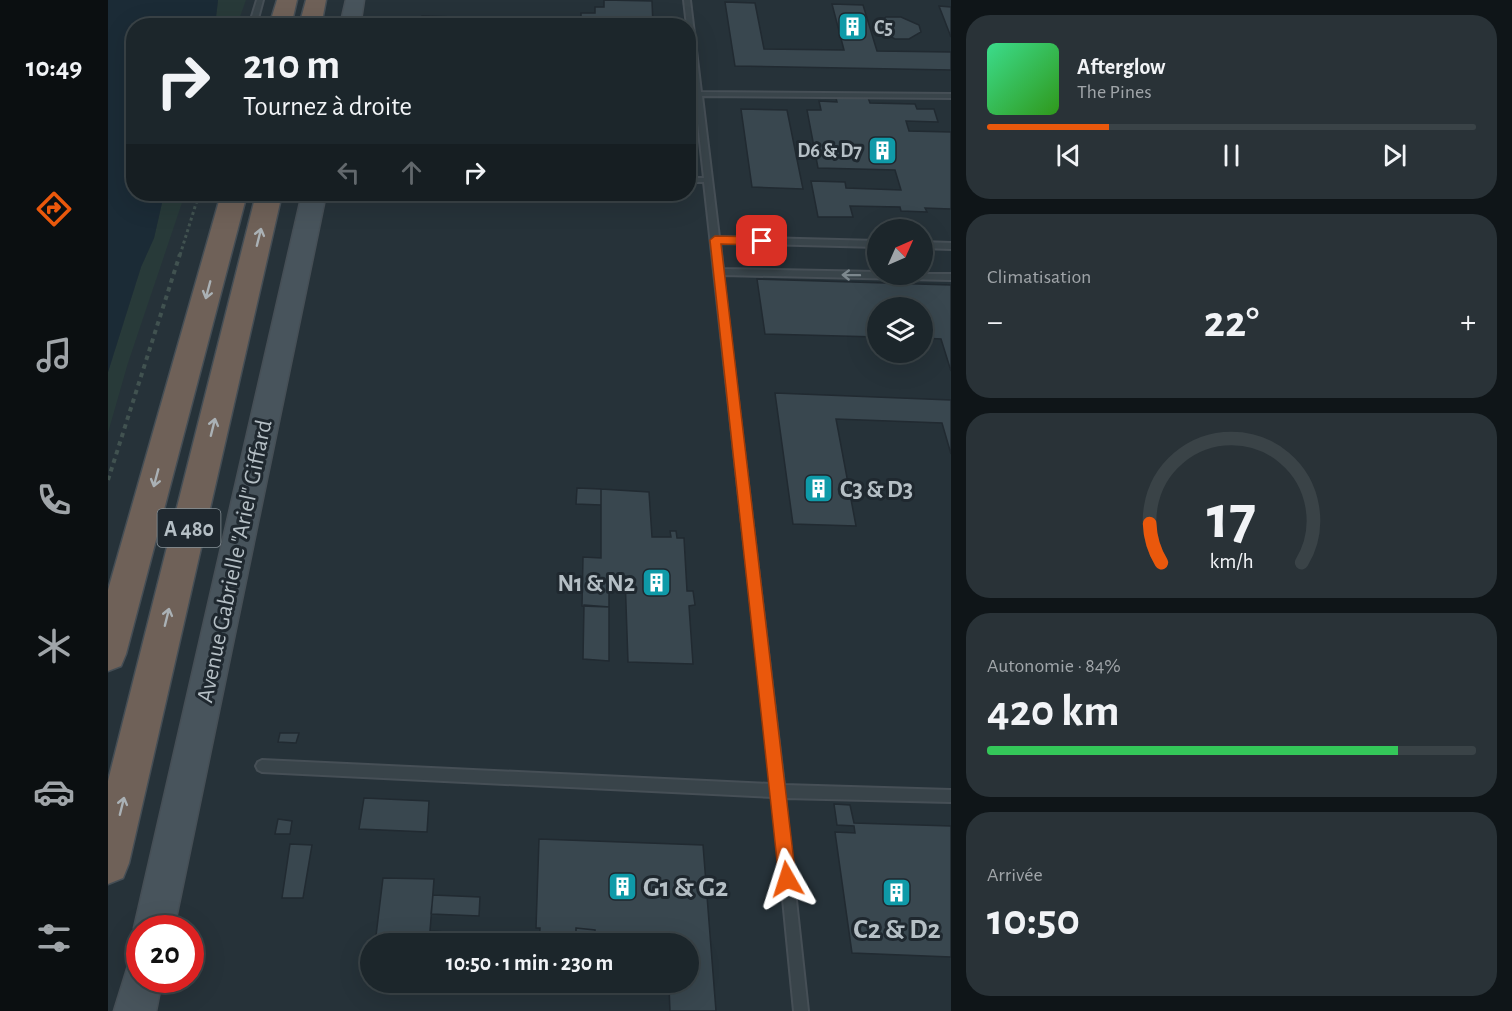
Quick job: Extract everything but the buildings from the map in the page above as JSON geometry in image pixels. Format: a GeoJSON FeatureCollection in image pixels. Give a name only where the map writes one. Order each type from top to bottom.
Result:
{"type":"FeatureCollection","features":[{"type":"Feature","properties":{"kind":"highway"},"geometry":{"type":"LineString","coordinates":[[282,18],[287,0]]}},
{"type":"Feature","properties":{"kind":"highway"},"geometry":{"type":"LineString","coordinates":[[312,18],[316,0]]}},
{"type":"Feature","properties":{"kind":"highway","name":"A 480"},"geometry":{"type":"LineString","coordinates":[[108,654],[232,201]]}},
{"type":"Feature","properties":{"kind":"highway","name":"A 480"},"geometry":{"type":"LineString","coordinates":[[108,863],[267,201]]}},
{"type":"Feature","properties":{"kind":"street"},"geometry":{"type":"LineString","coordinates":[[352,18],[355,0]]}},
{"type":"Feature","properties":{"kind":"street","name":"Avenue Gabrielle \"Ariel\" Giffard"},"geometry":{"type":"LineString","coordinates":[[157,915],[312,201]]}},
{"type":"Feature","properties":{"kind":"street"},"geometry":{"type":"LineString","coordinates":[[135,1011],[139,993]]}},
{"type":"Feature","properties":{"kind":"lane"},"geometry":{"type":"LineString","coordinates":[[254,18],[260,0]]}},
{"type":"Feature","properties":{"kind":"lane"},"geometry":{"type":"LineString","coordinates":[[687,0],[688,18]]}},
{"type":"Feature","properties":{"kind":"lane"},"geometry":{"type":"LineString","coordinates":[[696,94],[951,96]]}},
{"type":"Feature","properties":{"kind":"lane"},"geometry":{"type":"LineString","coordinates":[[696,111],[720,272],[801,1011]]}},
{"type":"Feature","properties":{"kind":"lane"},"geometry":{"type":"LineString","coordinates":[[696,180],[708,180]]}},
{"type":"Feature","properties":{"kind":"lane"},"geometry":{"type":"LineString","coordinates":[[715,240],[867,244]]}},
{"type":"Feature","properties":{"kind":"lane"},"geometry":{"type":"LineString","coordinates":[[933,245],[951,246]]}},
{"type":"Feature","properties":{"kind":"lane"},"geometry":{"type":"LineString","coordinates":[[720,272],[951,277]]}},
{"type":"Feature","properties":{"kind":"lane"},"geometry":{"type":"LineString","coordinates":[[262,766],[778,791],[951,796]]}},
{"type":"Feature","properties":{"kind":"path"},"geometry":{"type":"LineString","coordinates":[[108,480],[197,201]]}},
{"type":"Feature","properties":{"kind":"shaded area"},"geometry":{"type":"Polygon","coordinates":[[[218,0],[246,0],[240,18],[216,18],[218,0]]]}},
{"type":"Feature","properties":{"kind":"shaded area"},"geometry":{"type":"Polygon","coordinates":[[[162,201],[183,201],[128,363],[108,433],[108,372],[141,267],[154,238],[162,201]]]}},
{"type":"Feature","properties":{"kind":"water"},"geometry":{"type":"Polygon","coordinates":[[[108,0],[218,0],[216,18],[126,18],[126,201],[162,201],[154,238],[141,267],[108,372],[108,0]]]}},
{"type":"Feature","properties":{"kind":"place","name":"C5"},"geometry":{"type":"Point","coordinates":[853,27]}},
{"type":"Feature","properties":{"kind":"place","name":"D6 & D7"},"geometry":{"type":"Point","coordinates":[883,150]}},
{"type":"Feature","properties":{"kind":"place","name":"C3 & D3"},"geometry":{"type":"Point","coordinates":[819,489]}},
{"type":"Feature","properties":{"kind":"place","name":"N1 & N2"},"geometry":{"type":"Point","coordinates":[656,583]}},
{"type":"Feature","properties":{"kind":"place","name":"G1 & G2"},"geometry":{"type":"Point","coordinates":[622,886]}},
{"type":"Feature","properties":{"kind":"place","name":"C2 & D2"},"geometry":{"type":"Point","coordinates":[897,893]}},
{"type":"Feature","properties":{"kind":"route"},"geometry":{"type":"LineString","coordinates":[[762,241],[715,240],[770,707],[787,879]]}}]}
